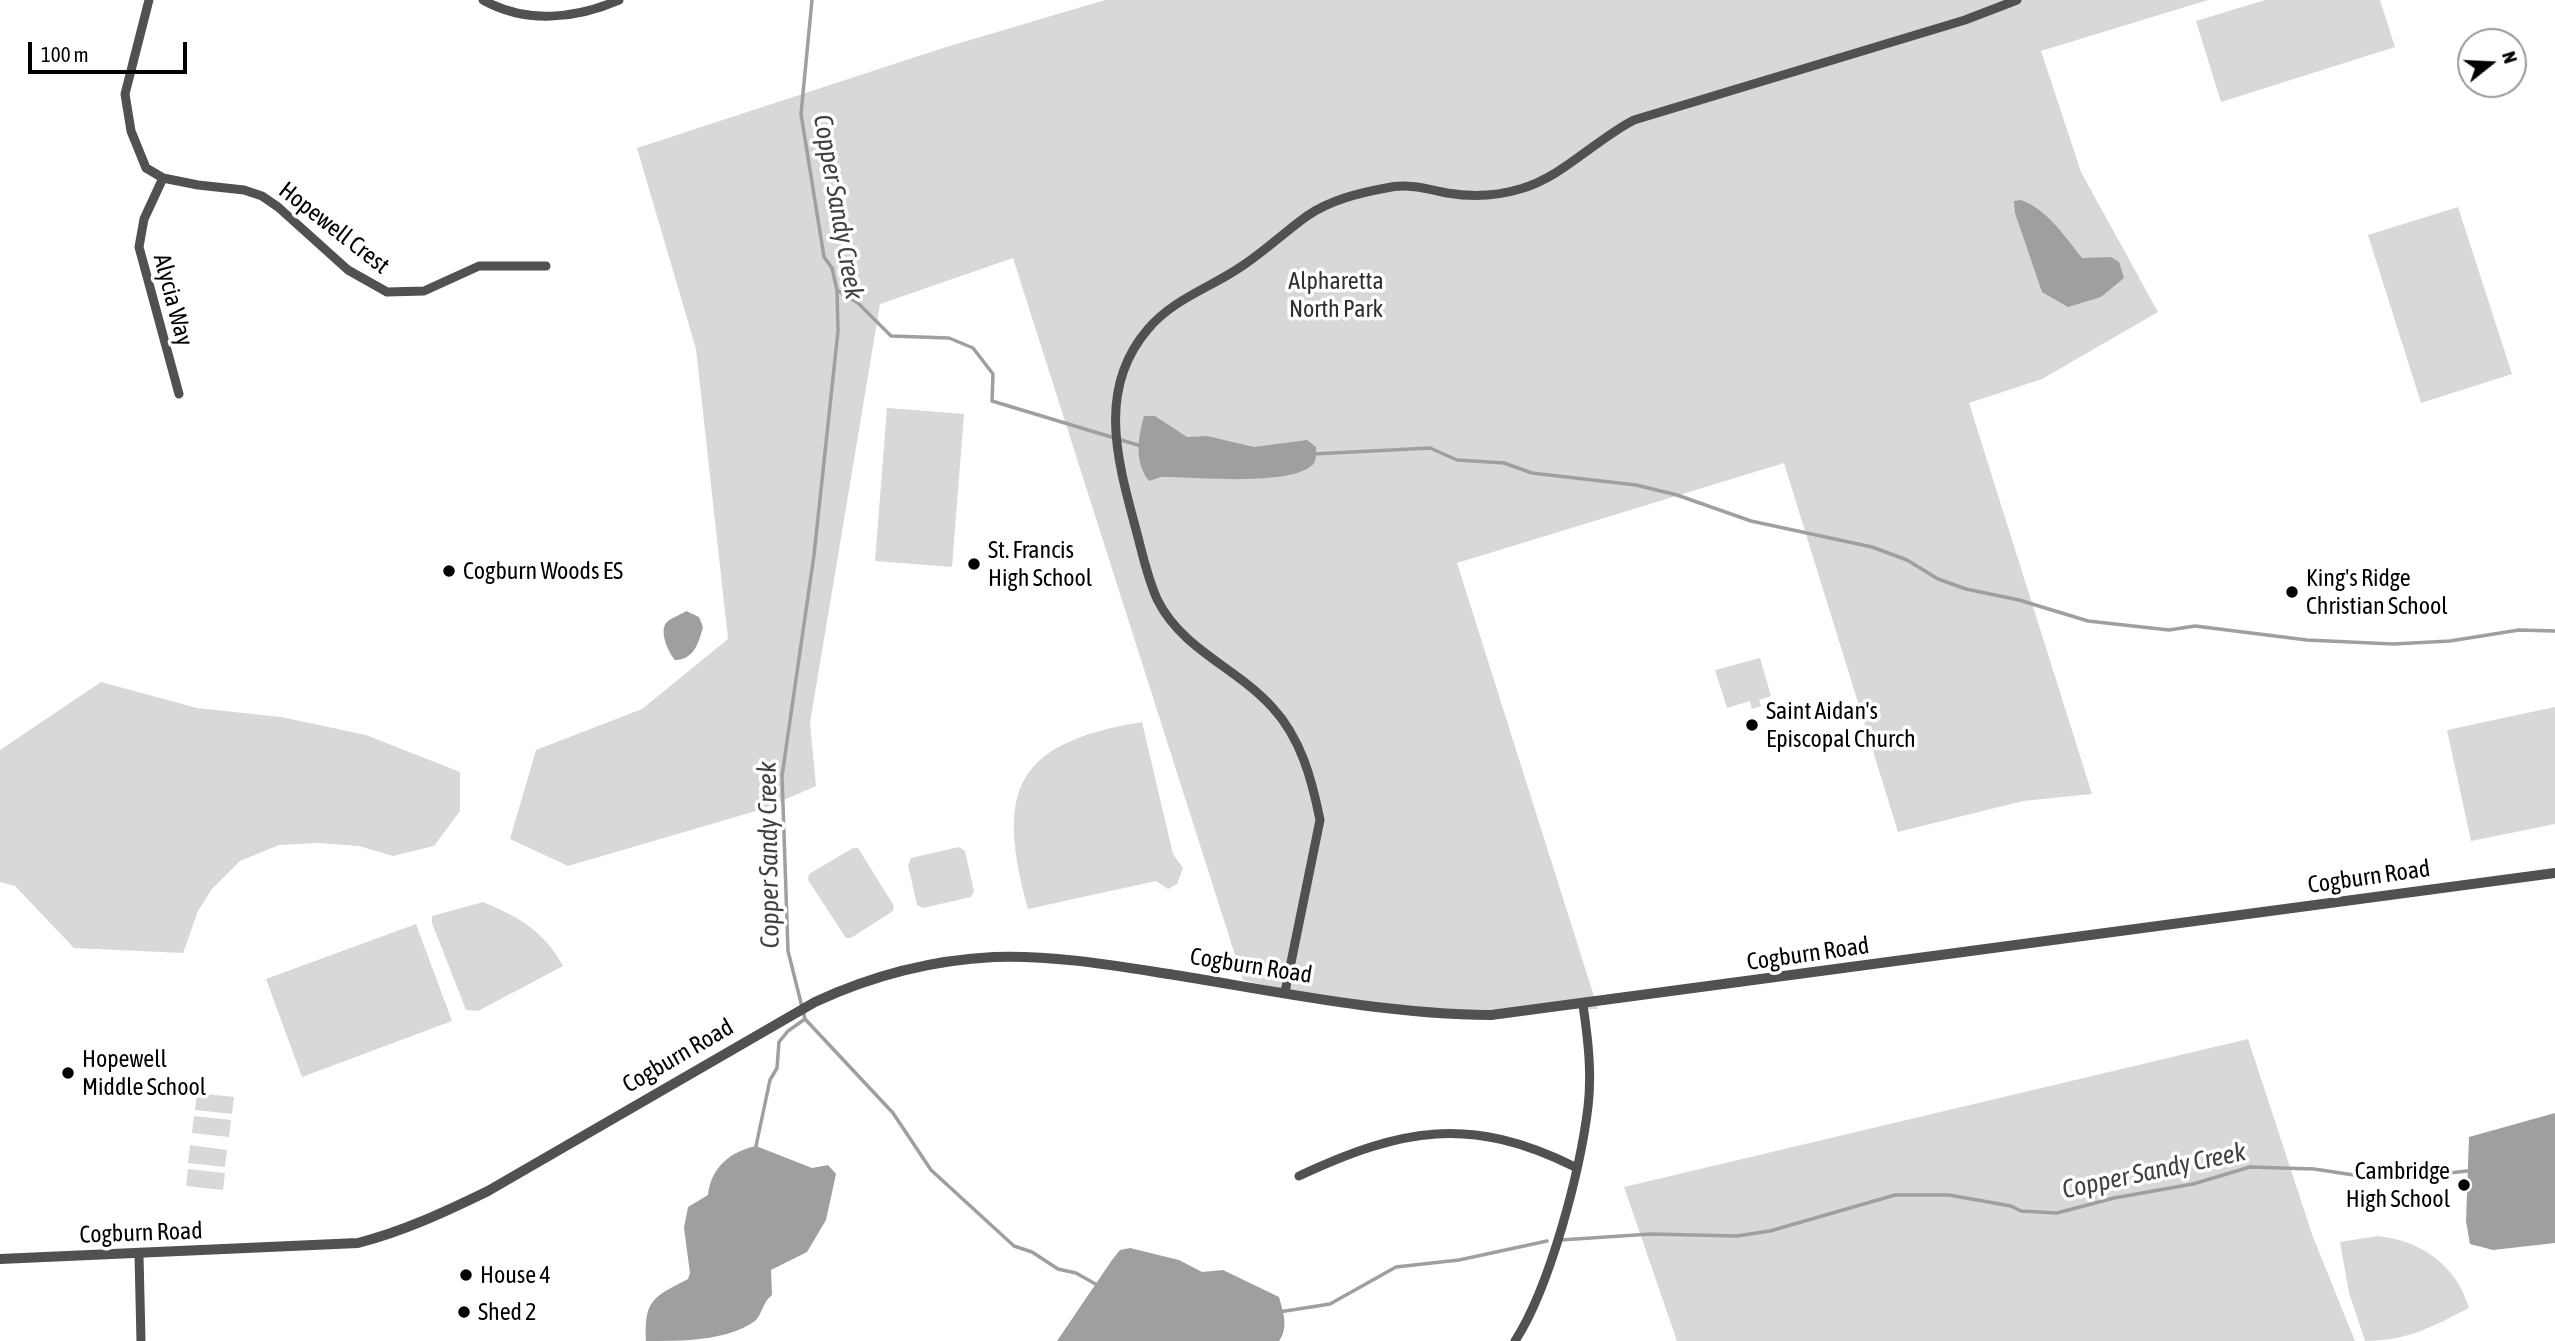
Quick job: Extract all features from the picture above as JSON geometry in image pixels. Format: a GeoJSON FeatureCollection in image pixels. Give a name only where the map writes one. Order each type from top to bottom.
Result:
{"type":"FeatureCollection","features":[{"type":"Feature","properties":{"kind":"street","name":"Hopewell Crest"},"geometry":{"type":"LineString","coordinates":[[149,0],[125,94],[137,150],[146,168],[163,177],[198,186],[244,190],[262,196],[289,216],[348,270],[387,292],[424,291],[479,267],[546,266]]}},
{"type":"Feature","properties":{"kind":"street"},"geometry":{"type":"LineString","coordinates":[[483,0],[505,10],[536,16],[584,12],[619,0]]}},
{"type":"Feature","properties":{"kind":"street"},"geometry":{"type":"LineString","coordinates":[[1285,992],[1320,820],[1316,802],[1303,757],[1281,718],[1258,695],[1185,637],[1166,614],[1153,589],[1128,498],[1113,427],[1123,369],[1137,342],[1158,318],[1178,303],[1240,268],[1308,215],[1336,201],[1390,187],[1407,186],[1480,195],[1524,188],[1556,173],[1599,139],[1634,120],[1952,24],[2017,0]]}},
{"type":"Feature","properties":{"kind":"street","name":"Alycia Way"},"geometry":{"type":"LineString","coordinates":[[163,177],[144,219],[139,247],[179,394]]}},
{"type":"Feature","properties":{"kind":"street","name":"Cogburn Road"},"geometry":{"type":"LineString","coordinates":[[0,1259],[139,1255],[358,1243],[413,1226],[488,1191],[815,1002],[860,983],[929,965],[993,957],[1057,959],[1397,1010],[1490,1015],[1583,1005],[2555,873]]}},
{"type":"Feature","properties":{"kind":"street"},"geometry":{"type":"LineString","coordinates":[[1515,1341],[1525,1325],[1545,1275],[1566,1210],[1588,1106],[1589,1051],[1583,1005]]}},
{"type":"Feature","properties":{"kind":"street"},"geometry":{"type":"LineString","coordinates":[[1299,1176],[1358,1151],[1388,1142],[1451,1133],[1491,1135],[1521,1143],[1575,1167]]}},
{"type":"Feature","properties":{"kind":"street"},"geometry":{"type":"LineString","coordinates":[[139,1255],[141,1341]]}},
{"type":"Feature","properties":{"kind":"green space","name":"Alpharetta North Park"},"geometry":{"type":"Polygon","coordinates":[[[1105,0],[2208,0],[2041,51],[2081,172],[2158,312],[2042,379],[1969,403],[2092,794],[2023,801],[1898,832],[1784,463],[1457,563],[1598,1009],[1460,1010],[1332,1001],[1243,980],[1013,258],[880,304],[810,723],[816,786],[763,809],[568,866],[510,839],[536,750],[642,709],[728,639],[696,349],[637,148],[943,48],[1105,0]]]}},
{"type":"Feature","properties":{"kind":"green space"},"geometry":{"type":"Polygon","coordinates":[[[2265,0],[2380,0],[2395,47],[2221,102],[2196,21],[2265,0]]]}},
{"type":"Feature","properties":{"kind":"green space"},"geometry":{"type":"Polygon","coordinates":[[[2458,207],[2512,374],[2421,403],[2368,235],[2458,207]]]}},
{"type":"Feature","properties":{"kind":"green space"},"geometry":{"type":"Polygon","coordinates":[[[887,408],[964,414],[952,567],[875,561],[887,408]]]}},
{"type":"Feature","properties":{"kind":"green space"},"geometry":{"type":"Polygon","coordinates":[[[1760,658],[1771,696],[1759,700],[1761,706],[1752,709],[1750,701],[1727,708],[1715,670],[1760,658]]]}},
{"type":"Feature","properties":{"kind":"green space"},"geometry":{"type":"Polygon","coordinates":[[[101,682],[197,708],[281,717],[366,735],[460,772],[460,811],[434,846],[393,856],[359,846],[319,843],[279,845],[240,861],[212,889],[198,911],[183,953],[74,948],[15,886],[0,882],[0,750],[101,682]]]}},
{"type":"Feature","properties":{"kind":"green space"},"geometry":{"type":"Polygon","coordinates":[[[2555,707],[2555,824],[2471,841],[2447,730],[2555,707]]]}},
{"type":"Feature","properties":{"kind":"green space"},"geometry":{"type":"Polygon","coordinates":[[[1142,722],[1173,854],[1183,868],[1177,884],[1168,889],[1156,881],[1028,909],[1018,867],[1014,832],[1016,803],[1025,778],[1041,759],[1066,743],[1099,731],[1142,722]]]}},
{"type":"Feature","properties":{"kind":"green space"},"geometry":{"type":"Polygon","coordinates":[[[959,847],[965,851],[974,891],[971,897],[923,908],[917,905],[908,865],[911,858],[959,847]]]}},
{"type":"Feature","properties":{"kind":"green space"},"geometry":{"type":"Polygon","coordinates":[[[853,848],[858,848],[894,906],[893,911],[851,938],[846,938],[808,880],[809,874],[853,848]]]}},
{"type":"Feature","properties":{"kind":"green space"},"geometry":{"type":"Polygon","coordinates":[[[483,902],[508,913],[539,934],[563,966],[478,1011],[466,1010],[432,923],[432,916],[483,902]]]}},
{"type":"Feature","properties":{"kind":"green space"},"geometry":{"type":"Polygon","coordinates":[[[416,924],[452,1021],[302,1077],[266,979],[416,924]]]}},
{"type":"Feature","properties":{"kind":"green space"},"geometry":{"type":"Polygon","coordinates":[[[2248,1039],[2313,1237],[2355,1341],[1677,1341],[1624,1187],[2248,1039]]]}},
{"type":"Feature","properties":{"kind":"green space"},"geometry":{"type":"Polygon","coordinates":[[[197,1093],[234,1097],[232,1114],[195,1110],[197,1093]]]}},
{"type":"Feature","properties":{"kind":"green space"},"geometry":{"type":"Polygon","coordinates":[[[194,1116],[231,1120],[229,1137],[192,1133],[194,1116]]]}},
{"type":"Feature","properties":{"kind":"green space"},"geometry":{"type":"Polygon","coordinates":[[[190,1145],[227,1150],[225,1167],[188,1163],[190,1145]]]}},
{"type":"Feature","properties":{"kind":"green space"},"geometry":{"type":"Polygon","coordinates":[[[188,1169],[225,1173],[223,1190],[186,1186],[188,1169]]]}},
{"type":"Feature","properties":{"kind":"green space"},"geometry":{"type":"Polygon","coordinates":[[[2378,1236],[2409,1243],[2435,1258],[2455,1279],[2469,1308],[2407,1336],[2365,1341],[2349,1293],[2340,1242],[2378,1236]]]}},
{"type":"Feature","properties":{"kind":"shaded area"},"geometry":{"type":"Polygon","coordinates":[[[2021,200],[2047,217],[2082,258],[2111,257],[2119,262],[2124,278],[2101,297],[2068,307],[2042,292],[2015,213],[2014,201],[2021,200]]]}},
{"type":"Feature","properties":{"kind":"shaded area"},"geometry":{"type":"Polygon","coordinates":[[[1144,416],[1155,416],[1187,437],[1207,436],[1254,447],[1307,440],[1316,447],[1315,461],[1310,467],[1297,473],[1280,477],[1161,477],[1149,481],[1139,458],[1144,416]]]}},
{"type":"Feature","properties":{"kind":"shaded area"},"geometry":{"type":"Polygon","coordinates":[[[686,611],[699,617],[703,627],[691,654],[675,660],[666,643],[664,627],[668,621],[686,611]]]}},
{"type":"Feature","properties":{"kind":"shaded area"},"geometry":{"type":"Polygon","coordinates":[[[2555,1113],[2555,1243],[2493,1250],[2470,1244],[2466,1221],[2469,1137],[2555,1113]]]}},
{"type":"Feature","properties":{"kind":"shaded area"},"geometry":{"type":"Polygon","coordinates":[[[756,1146],[812,1168],[828,1165],[836,1174],[826,1220],[807,1252],[771,1270],[772,1295],[755,1321],[744,1328],[718,1336],[646,1341],[647,1317],[653,1301],[688,1279],[690,1273],[684,1228],[688,1207],[708,1195],[713,1177],[723,1163],[738,1152],[756,1146]]]}},
{"type":"Feature","properties":{"kind":"shaded area"},"geometry":{"type":"Polygon","coordinates":[[[1130,1248],[1179,1260],[1202,1272],[1223,1270],[1279,1297],[1284,1331],[1279,1341],[1057,1341],[1112,1260],[1120,1250],[1130,1248]]]}},
{"type":"Feature","properties":{"kind":"waterway","name":"Copper Sandy Creek"},"geometry":{"type":"LineString","coordinates":[[812,0],[801,114],[824,257],[832,268],[837,290],[838,331],[814,555],[782,776],[788,951],[805,1019],[893,1113],[931,1170],[1014,1246],[1032,1252],[1058,1269],[1076,1273],[1099,1286]]}},
{"type":"Feature","properties":{"kind":"waterway"},"geometry":{"type":"LineString","coordinates":[[837,290],[858,303],[891,336],[949,338],[973,348],[993,374],[992,401],[1141,446]]}},
{"type":"Feature","properties":{"kind":"waterway"},"geometry":{"type":"LineString","coordinates":[[1313,454],[1430,448],[1457,460],[1504,463],[1532,473],[1636,485],[1677,495],[1751,521],[1872,547],[1907,560],[1938,579],[1966,589],[2019,600],[2088,621],[2169,630],[2195,626],[2307,640],[2393,644],[2450,641],[2519,630],[2555,631]]}},
{"type":"Feature","properties":{"kind":"waterway"},"geometry":{"type":"LineString","coordinates":[[756,1146],[770,1080],[777,1068],[779,1042],[788,1031],[805,1019]]}},
{"type":"Feature","properties":{"kind":"waterway","name":"Copper Sandy Creek"},"geometry":{"type":"LineString","coordinates":[[1561,1240],[1651,1234],[1737,1236],[1770,1231],[1895,1195],[1949,1195],[2011,1206],[2021,1211],[2057,1213],[2114,1198],[2193,1184],[2250,1167],[2314,1169],[2387,1180],[2467,1171]]}},
{"type":"Feature","properties":{"kind":"waterway","name":"Copper Sandy Creek"},"geometry":{"type":"LineString","coordinates":[[1279,1312],[1330,1304],[1396,1267],[1459,1260],[1547,1241]]}},
{"type":"Feature","properties":{"kind":"place","name":"St. Francis High School"},"geometry":{"type":"Point","coordinates":[974,564]}},
{"type":"Feature","properties":{"kind":"place","name":"Cogburn Woods ES"},"geometry":{"type":"Point","coordinates":[449,571]}},
{"type":"Feature","properties":{"kind":"place","name":"King's Ridge Christian School"},"geometry":{"type":"Point","coordinates":[2292,592]}},
{"type":"Feature","properties":{"kind":"place","name":"Saint Aidan's Episcopal Church"},"geometry":{"type":"Point","coordinates":[1752,725]}},
{"type":"Feature","properties":{"kind":"place","name":"Hopewell Middle School"},"geometry":{"type":"Point","coordinates":[68,1073]}},
{"type":"Feature","properties":{"kind":"place","name":"Cambridge High School"},"geometry":{"type":"Point","coordinates":[2464,1185]}},
{"type":"Feature","properties":{"kind":"place","name":"House 4"},"geometry":{"type":"Point","coordinates":[466,1275]}},
{"type":"Feature","properties":{"kind":"place","name":"Shed 2"},"geometry":{"type":"Point","coordinates":[464,1312]}}]}
